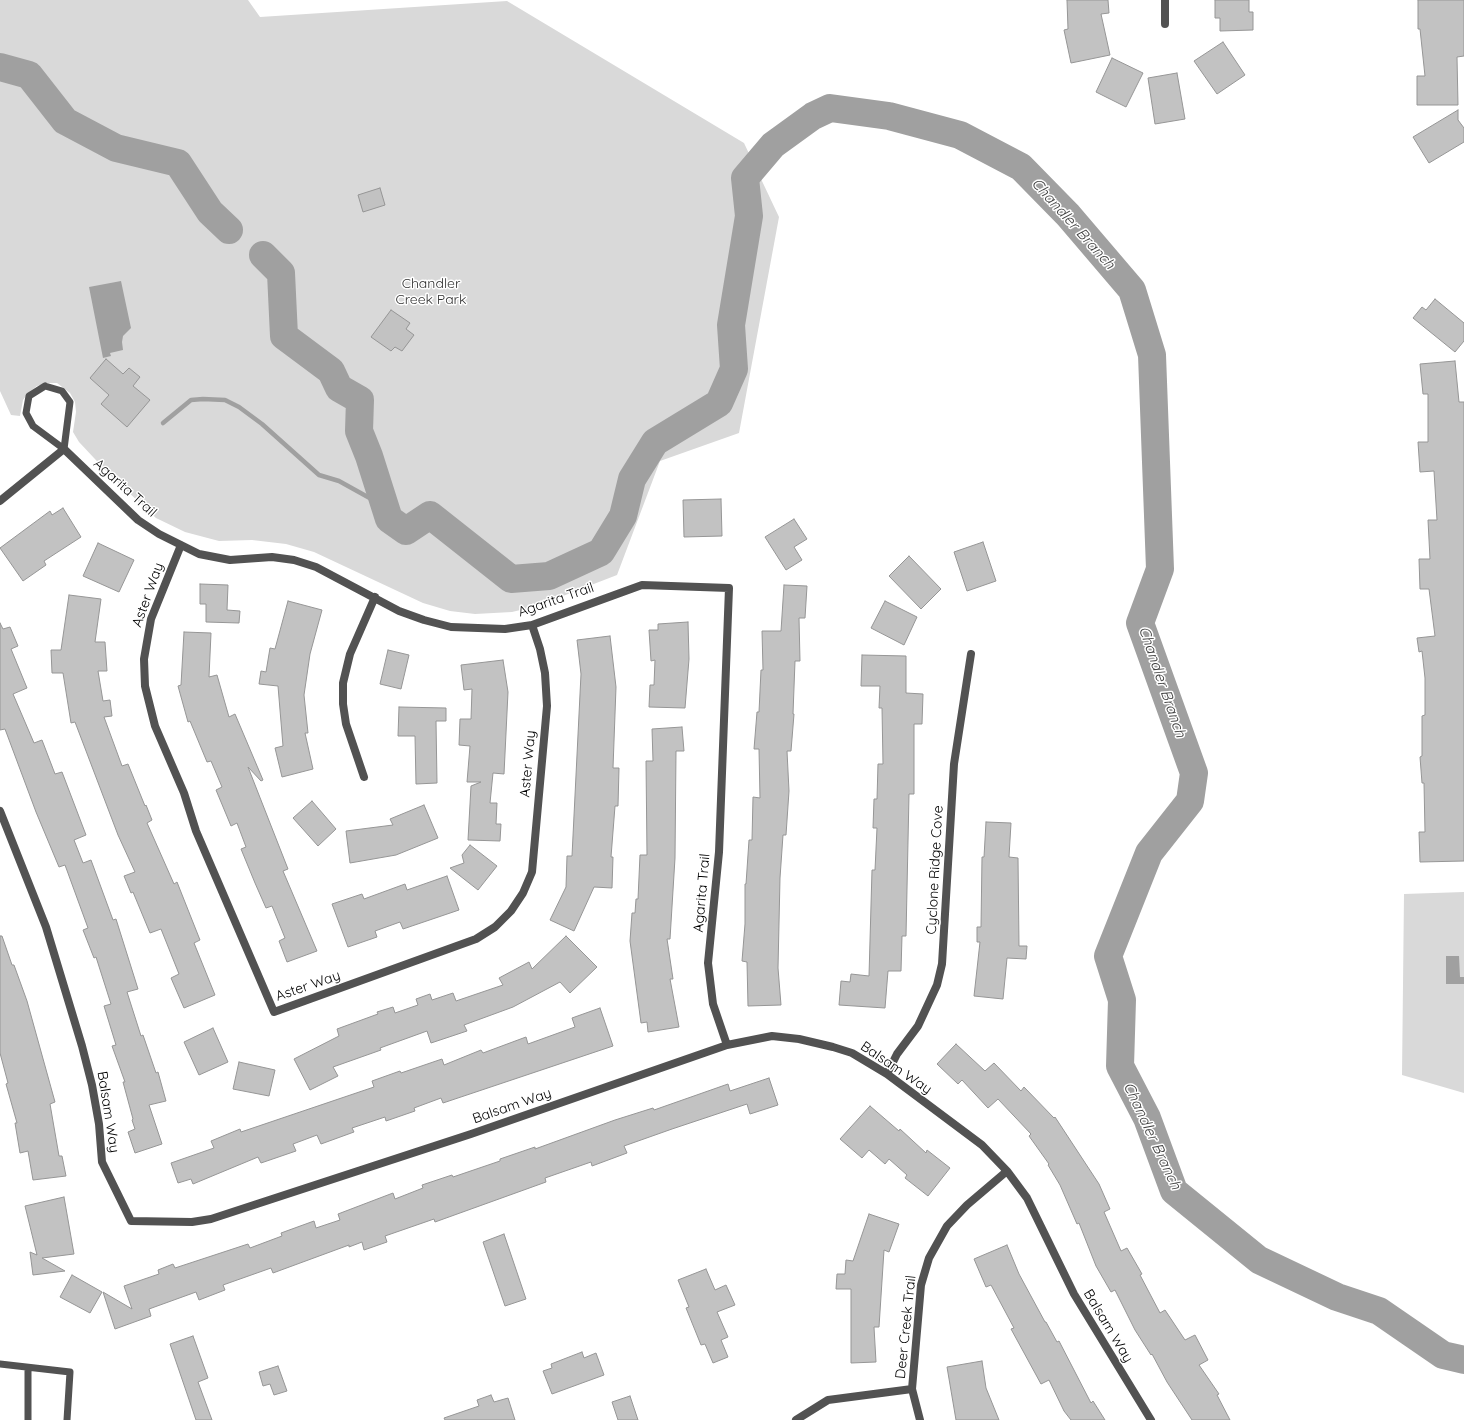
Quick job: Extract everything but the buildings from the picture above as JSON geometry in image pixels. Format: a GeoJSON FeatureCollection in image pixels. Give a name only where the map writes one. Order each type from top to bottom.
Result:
{"type":"FeatureCollection","features":[{"type":"Feature","properties":{"kind":"street"},"geometry":{"type":"LineString","coordinates":[[1165,0],[1165,24]]}},
{"type":"Feature","properties":{"kind":"street"},"geometry":{"type":"LineString","coordinates":[[0,501],[64,449]]}},
{"type":"Feature","properties":{"kind":"street","name":"Agarita Trail"},"geometry":{"type":"LineString","coordinates":[[64,449],[138,520],[159,534],[181,545],[210,557],[230,560],[272,557],[294,560],[316,567],[399,611],[424,620],[451,627],[505,629],[532,625],[642,585],[729,588],[720,852],[708,963],[713,1004],[728,1046]]}},
{"type":"Feature","properties":{"kind":"street","name":"Aster Way"},"geometry":{"type":"LineString","coordinates":[[181,545],[151,619],[144,659],[145,686],[155,726],[184,793],[196,831],[274,1012],[476,939],[495,927],[511,911],[524,893],[532,872],[546,706],[545,673],[540,648],[532,625]]}},
{"type":"Feature","properties":{"kind":"street"},"geometry":{"type":"LineString","coordinates":[[364,777],[346,724],[343,704],[343,683],[350,654],[375,597]]}},
{"type":"Feature","properties":{"kind":"street","name":"Cyclone Ridge Cove"},"geometry":{"type":"LineString","coordinates":[[887,1074],[898,1054],[918,1026],[937,985],[942,964],[954,764],[971,654]]}},
{"type":"Feature","properties":{"kind":"street","name":"Balsam Way"},"geometry":{"type":"LineString","coordinates":[[0,811],[46,927],[82,1046],[92,1085],[102,1162],[131,1221],[192,1222],[211,1219],[471,1134],[728,1046],[772,1036],[799,1039],[833,1046],[852,1053],[887,1074],[982,1145],[1007,1171],[1027,1198],[1074,1294],[1151,1420]]}},
{"type":"Feature","properties":{"kind":"street","name":"Deer Creek Trail"},"geometry":{"type":"LineString","coordinates":[[920,1420],[912,1390],[921,1284],[929,1258],[947,1226],[967,1205],[1007,1171]]}},
{"type":"Feature","properties":{"kind":"street"},"geometry":{"type":"LineString","coordinates":[[796,1420],[828,1400],[912,1390]]}},
{"type":"Feature","properties":{"kind":"lane"},"geometry":{"type":"LineString","coordinates":[[45,386],[62,391],[70,402],[64,449],[33,426],[26,413],[29,396],[45,386]]}},
{"type":"Feature","properties":{"kind":"lane"},"geometry":{"type":"LineString","coordinates":[[0,1364],[70,1372],[67,1420]]}},
{"type":"Feature","properties":{"kind":"lane"},"geometry":{"type":"LineString","coordinates":[[28,1368],[28,1420]]}},
{"type":"Feature","properties":{"kind":"green space","name":"Chandler Creek Park"},"geometry":{"type":"Polygon","coordinates":[[[0,0],[248,0],[260,17],[507,1],[744,143],[779,217],[739,433],[660,461],[617,575],[537,606],[512,612],[475,614],[450,611],[423,603],[314,552],[286,544],[252,540],[219,541],[185,532],[156,518],[109,474],[79,442],[73,432],[76,412],[75,402],[70,393],[57,383],[46,383],[37,386],[28,393],[23,400],[20,416],[11,415],[0,391],[0,0]]]}},
{"type":"Feature","properties":{"kind":"green space"},"geometry":{"type":"Polygon","coordinates":[[[1464,892],[1464,1093],[1402,1075],[1404,894],[1464,892]]]}},
{"type":"Feature","properties":{"kind":"shaded area"},"geometry":{"type":"Polygon","coordinates":[[[121,281],[131,328],[123,336],[123,350],[110,353],[111,356],[103,358],[89,287],[121,281]]]}},
{"type":"Feature","properties":{"kind":"shaded area"},"geometry":{"type":"Polygon","coordinates":[[[1446,956],[1459,956],[1460,977],[1464,977],[1464,984],[1446,984],[1446,956]]]}},
{"type":"Feature","properties":{"kind":"waterway","name":"Chandler Branch"},"geometry":{"type":"LineString","coordinates":[[0,67],[29,75],[65,121],[116,148],[178,163],[210,212],[229,230]]}},
{"type":"Feature","properties":{"kind":"waterway","name":"Chandler Branch"},"geometry":{"type":"LineString","coordinates":[[263,255],[281,273],[284,336],[331,371],[339,388],[360,400],[359,431],[369,456],[389,519],[406,531],[430,515],[511,579],[549,576],[601,552],[623,516],[632,479],[655,442],[719,403],[734,369],[731,325],[749,216],[745,178],[773,145],[813,116],[830,108],[889,116],[960,135],[1021,167],[1068,215],[1132,290],[1152,355],[1160,569],[1140,623],[1194,773],[1190,801],[1149,853],[1108,956],[1122,1000],[1120,1066],[1147,1118],[1174,1191],[1259,1260],[1337,1297],[1379,1311],[1443,1355],[1464,1360]]}},
{"type":"Feature","properties":{"kind":"waterway"},"geometry":{"type":"LineString","coordinates":[[163,423],[191,400],[225,400],[239,407],[262,424],[319,475],[339,481],[384,506]]}}]}
